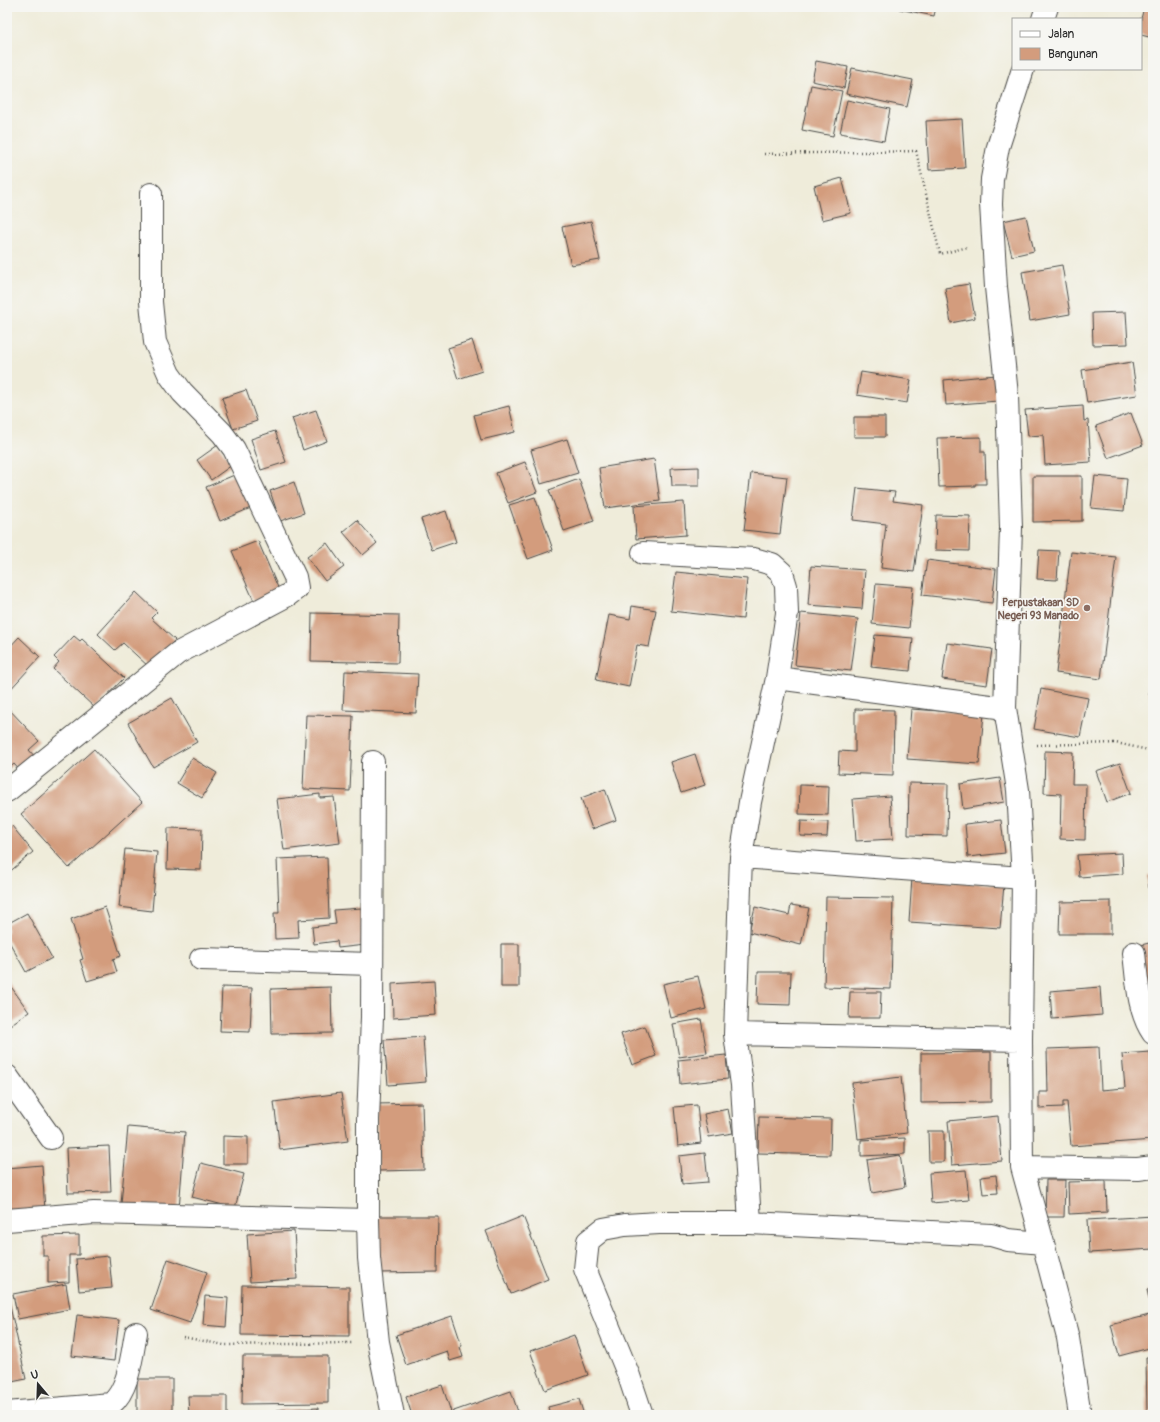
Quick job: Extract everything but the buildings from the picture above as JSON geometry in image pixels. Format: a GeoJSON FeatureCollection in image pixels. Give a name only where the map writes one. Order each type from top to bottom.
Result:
{"type":"FeatureCollection","features":[{"type":"Feature","properties":{"kind":"street"},"geometry":{"type":"LineString","coordinates":[[1043,18],[1047,7]]}},
{"type":"Feature","properties":{"kind":"street"},"geometry":{"type":"LineString","coordinates":[[1023,70],[998,147],[992,179],[991,204],[992,242],[1007,395],[1010,528],[1005,708],[1018,790],[1023,878],[1021,1040],[1022,1167],[1068,1338],[1080,1415]]}},
{"type":"Feature","properties":{"kind":"street"},"geometry":{"type":"LineString","coordinates":[[7,790],[178,653],[288,595],[297,588],[295,577],[234,450],[222,433],[182,392],[168,374],[155,342],[151,302],[151,194]]}},
{"type":"Feature","properties":{"kind":"street"},"geometry":{"type":"LineString","coordinates":[[643,553],[754,559],[772,564],[782,573],[786,586],[788,613],[777,678],[750,802],[741,857],[735,1034],[742,1085],[750,1223]]}},
{"type":"Feature","properties":{"kind":"street"},"geometry":{"type":"LineString","coordinates":[[777,678],[1005,708]]}},
{"type":"Feature","properties":{"kind":"street"},"geometry":{"type":"LineString","coordinates":[[373,762],[372,1017],[368,1120],[369,1258],[378,1342],[393,1415]]}},
{"type":"Feature","properties":{"kind":"street"},"geometry":{"type":"LineString","coordinates":[[741,857],[1023,878]]}},
{"type":"Feature","properties":{"kind":"street"},"geometry":{"type":"LineString","coordinates":[[1134,953],[1142,1009],[1146,1021],[1153,1033]]}},
{"type":"Feature","properties":{"kind":"street"},"geometry":{"type":"LineString","coordinates":[[201,959],[372,964]]}},
{"type":"Feature","properties":{"kind":"street"},"geometry":{"type":"LineString","coordinates":[[735,1034],[1021,1040]]}},
{"type":"Feature","properties":{"kind":"street"},"geometry":{"type":"LineString","coordinates":[[7,1076],[51,1138]]}},
{"type":"Feature","properties":{"kind":"street"},"geometry":{"type":"LineString","coordinates":[[1022,1167],[1138,1169],[1153,1167]]}},
{"type":"Feature","properties":{"kind":"street"},"geometry":{"type":"LineString","coordinates":[[7,1220],[94,1213],[368,1220]]}},
{"type":"Feature","properties":{"kind":"street"},"geometry":{"type":"LineString","coordinates":[[642,1415],[629,1376],[585,1269],[588,1241],[603,1229],[625,1225],[659,1223],[750,1223],[991,1235],[1008,1240],[1043,1243]]}},
{"type":"Feature","properties":{"kind":"street"},"geometry":{"type":"LineString","coordinates":[[7,1413],[111,1404],[118,1398],[126,1379],[136,1333]]}},
{"type":"Feature","properties":{"kind":"path"},"geometry":{"type":"LineString","coordinates":[[764,154],[916,151],[940,254],[992,242]]}},
{"type":"Feature","properties":{"kind":"path"},"geometry":{"type":"LineString","coordinates":[[1010,746],[1116,743],[1153,751]]}},
{"type":"Feature","properties":{"kind":"path"},"geometry":{"type":"LineString","coordinates":[[184,1337],[224,1345],[378,1342]]}},
{"type":"Feature","properties":{"kind":"place","name":"Perpustakaan SD Negeri 93 Manado"},"geometry":{"type":"Point","coordinates":[1087,608]}}]}
